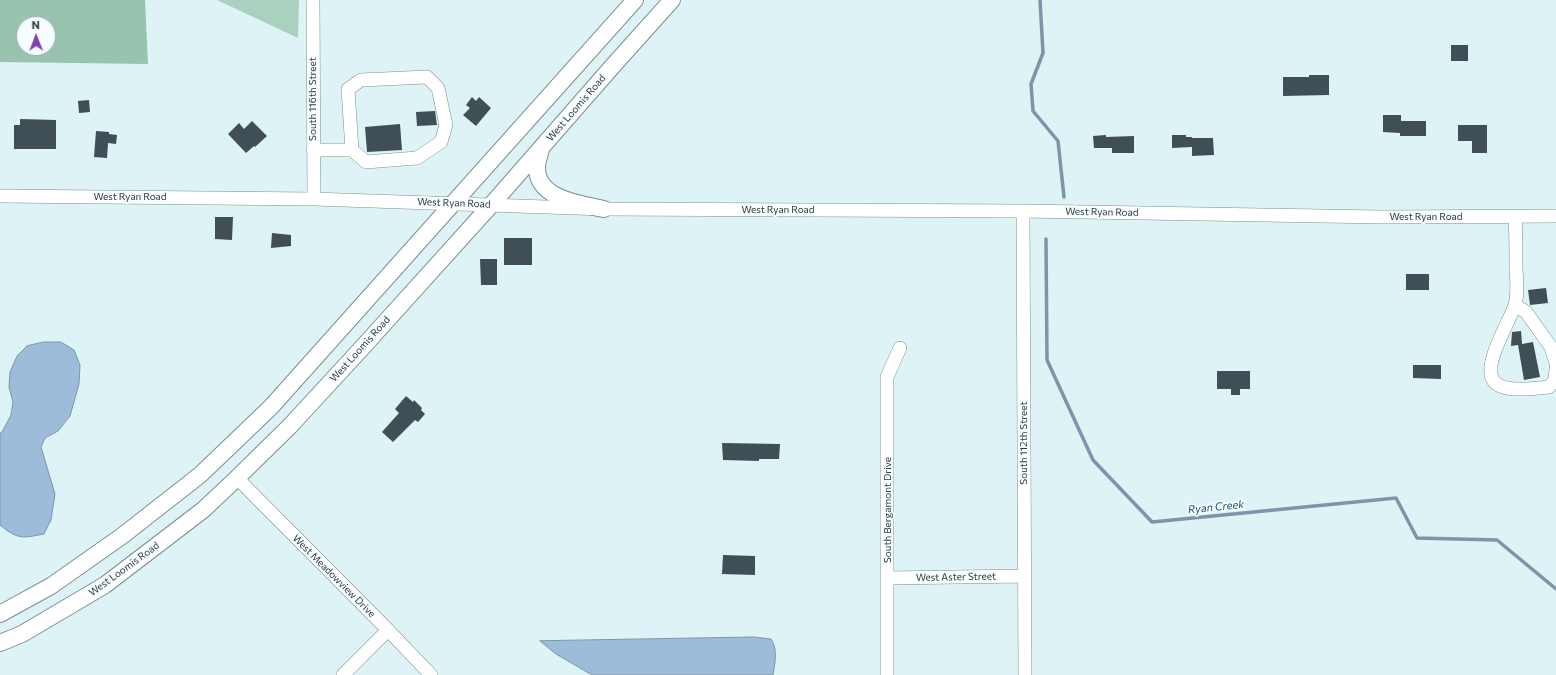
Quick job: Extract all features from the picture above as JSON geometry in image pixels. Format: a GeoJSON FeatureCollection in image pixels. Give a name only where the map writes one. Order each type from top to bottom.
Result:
{"type":"FeatureCollection","features":[{"type":"Feature","properties":{"kind":"main road"},"geometry":{"type":"LineString","coordinates":[[0,614],[51,586],[122,536],[194,480],[271,407],[635,0]]}},
{"type":"Feature","properties":{"kind":"main road","name":"West Loomis Road"},"geometry":{"type":"LineString","coordinates":[[0,643],[22,634],[105,585],[203,510],[237,478],[290,426],[492,204],[672,0]]}},
{"type":"Feature","properties":{"kind":"main road"},"geometry":{"type":"LineString","coordinates":[[542,148],[537,167],[541,182],[545,188],[551,193],[566,200],[604,209]]}},
{"type":"Feature","properties":{"kind":"main road"},"geometry":{"type":"LineString","coordinates":[[288,388],[309,405]]}},
{"type":"Feature","properties":{"kind":"street","name":"South 116th Street"},"geometry":{"type":"LineString","coordinates":[[313,0],[314,199]]}},
{"type":"Feature","properties":{"kind":"street"},"geometry":{"type":"LineString","coordinates":[[313,150],[352,150],[366,162],[418,158],[441,142],[446,125],[438,88],[427,78],[361,80],[348,89],[352,150]]}},
{"type":"Feature","properties":{"kind":"street","name":"West Ryan Road"},"geometry":{"type":"LineString","coordinates":[[0,196],[314,199],[604,209],[1023,211],[1382,217],[1556,216]]}},
{"type":"Feature","properties":{"kind":"street","name":"South 112th Street"},"geometry":{"type":"LineString","coordinates":[[1023,211],[1025,675]]}},
{"type":"Feature","properties":{"kind":"street"},"geometry":{"type":"LineString","coordinates":[[1515,217],[1517,296],[1508,322],[1496,346],[1491,372],[1493,381],[1497,385],[1522,390],[1549,387],[1555,380],[1556,369]]}},
{"type":"Feature","properties":{"kind":"street"},"geometry":{"type":"LineString","coordinates":[[1515,305],[1526,312],[1552,348],[1556,363]]}},
{"type":"Feature","properties":{"kind":"street","name":"South Bergamont Drive"},"geometry":{"type":"LineString","coordinates":[[887,675],[887,378],[900,348]]}},
{"type":"Feature","properties":{"kind":"street","name":"West Meadowview Drive"},"geometry":{"type":"LineString","coordinates":[[237,478],[431,675]]}},
{"type":"Feature","properties":{"kind":"street","name":"West Aster Street"},"geometry":{"type":"LineString","coordinates":[[888,578],[1024,576]]}},
{"type":"Feature","properties":{"kind":"street"},"geometry":{"type":"LineString","coordinates":[[343,675],[388,630]]}},
{"type":"Feature","properties":{"kind":"green space"},"geometry":{"type":"Polygon","coordinates":[[[0,0],[145,0],[148,64],[0,62],[0,0]]]}},
{"type":"Feature","properties":{"kind":"green space"},"geometry":{"type":"Polygon","coordinates":[[[217,0],[299,0],[298,38],[217,0]]]}},
{"type":"Feature","properties":{"kind":"water"},"geometry":{"type":"Polygon","coordinates":[[[44,342],[61,342],[74,350],[80,365],[79,384],[70,416],[58,431],[45,438],[41,447],[55,494],[51,520],[44,534],[21,537],[6,530],[0,525],[0,433],[11,415],[13,402],[9,387],[10,372],[17,356],[27,346],[44,342]]]}},
{"type":"Feature","properties":{"kind":"water"},"geometry":{"type":"Polygon","coordinates":[[[754,637],[771,639],[775,647],[775,666],[773,675],[592,675],[556,654],[540,641],[754,637]]]}},
{"type":"Feature","properties":{"kind":"building"},"geometry":{"type":"Polygon","coordinates":[[[1451,45],[1468,45],[1468,61],[1451,61],[1451,45]]]}},
{"type":"Feature","properties":{"kind":"building"},"geometry":{"type":"Polygon","coordinates":[[[1309,75],[1329,75],[1329,95],[1283,96],[1283,77],[1309,77],[1309,75]]]}},
{"type":"Feature","properties":{"kind":"building"},"geometry":{"type":"Polygon","coordinates":[[[472,97],[476,101],[479,97],[491,108],[476,126],[463,115],[470,108],[466,105],[472,97]]]}},
{"type":"Feature","properties":{"kind":"building"},"geometry":{"type":"Polygon","coordinates":[[[89,100],[90,112],[79,113],[78,101],[89,100]]]}},
{"type":"Feature","properties":{"kind":"building"},"geometry":{"type":"Polygon","coordinates":[[[435,111],[437,125],[417,126],[416,112],[435,111]]]}},
{"type":"Feature","properties":{"kind":"building"},"geometry":{"type":"Polygon","coordinates":[[[1383,115],[1401,115],[1401,121],[1426,121],[1426,136],[1400,136],[1400,133],[1383,132],[1383,115]]]}},
{"type":"Feature","properties":{"kind":"building"},"geometry":{"type":"Polygon","coordinates":[[[20,119],[56,120],[56,149],[14,149],[14,125],[20,125],[20,119]]]}},
{"type":"Feature","properties":{"kind":"building"},"geometry":{"type":"Polygon","coordinates":[[[252,121],[267,136],[246,153],[228,134],[239,123],[244,129],[252,121]]]}},
{"type":"Feature","properties":{"kind":"building"},"geometry":{"type":"Polygon","coordinates":[[[400,124],[402,150],[367,152],[365,127],[400,124]]]}},
{"type":"Feature","properties":{"kind":"building"},"geometry":{"type":"Polygon","coordinates":[[[1458,125],[1487,125],[1487,153],[1472,153],[1472,141],[1458,141],[1458,125]]]}},
{"type":"Feature","properties":{"kind":"building"},"geometry":{"type":"Polygon","coordinates":[[[96,131],[109,132],[109,134],[117,135],[116,144],[108,143],[107,158],[94,157],[96,131]]]}},
{"type":"Feature","properties":{"kind":"building"},"geometry":{"type":"Polygon","coordinates":[[[1106,135],[1106,137],[1134,136],[1134,153],[1112,153],[1112,148],[1094,148],[1093,136],[1106,135]]]}},
{"type":"Feature","properties":{"kind":"building"},"geometry":{"type":"Polygon","coordinates":[[[1172,135],[1186,135],[1186,137],[1192,138],[1213,138],[1214,155],[1192,156],[1192,147],[1172,148],[1172,135]]]}},
{"type":"Feature","properties":{"kind":"building"},"geometry":{"type":"Polygon","coordinates":[[[215,217],[233,217],[232,240],[215,239],[215,217]]]}},
{"type":"Feature","properties":{"kind":"building"},"geometry":{"type":"Polygon","coordinates":[[[272,233],[291,235],[291,246],[271,248],[272,233]]]}},
{"type":"Feature","properties":{"kind":"building"},"geometry":{"type":"Polygon","coordinates":[[[504,238],[532,238],[532,265],[504,265],[504,238]]]}},
{"type":"Feature","properties":{"kind":"building"},"geometry":{"type":"Polygon","coordinates":[[[480,259],[497,259],[497,285],[481,285],[480,259]]]}},
{"type":"Feature","properties":{"kind":"building"},"geometry":{"type":"Polygon","coordinates":[[[1406,274],[1429,274],[1429,290],[1406,290],[1406,274]]]}},
{"type":"Feature","properties":{"kind":"building"},"geometry":{"type":"Polygon","coordinates":[[[1546,288],[1548,303],[1530,305],[1528,290],[1546,288]]]}},
{"type":"Feature","properties":{"kind":"building"},"geometry":{"type":"Polygon","coordinates":[[[1521,331],[1522,344],[1533,342],[1540,377],[1524,380],[1518,345],[1511,346],[1512,332],[1521,331]]]}},
{"type":"Feature","properties":{"kind":"building"},"geometry":{"type":"Polygon","coordinates":[[[1413,365],[1441,365],[1441,379],[1413,378],[1413,365]]]}},
{"type":"Feature","properties":{"kind":"building"},"geometry":{"type":"Polygon","coordinates":[[[1217,371],[1250,371],[1250,389],[1240,389],[1240,395],[1231,395],[1231,389],[1217,389],[1217,371]]]}},
{"type":"Feature","properties":{"kind":"building"},"geometry":{"type":"Polygon","coordinates":[[[406,396],[413,402],[414,400],[422,408],[421,410],[425,414],[418,422],[415,420],[393,442],[382,432],[399,413],[395,409],[406,396]]]}},
{"type":"Feature","properties":{"kind":"building"},"geometry":{"type":"Polygon","coordinates":[[[722,443],[780,444],[779,459],[759,459],[759,461],[723,460],[722,443]]]}},
{"type":"Feature","properties":{"kind":"building"},"geometry":{"type":"Polygon","coordinates":[[[723,555],[755,556],[755,575],[722,574],[723,555]]]}},
{"type":"Feature","properties":{"kind":"waterway","name":"Ryan Creek"},"geometry":{"type":"LineString","coordinates":[[1040,0],[1043,53],[1031,84],[1033,111],[1058,141],[1064,197]]}},
{"type":"Feature","properties":{"kind":"waterway","name":"Ryan Creek"},"geometry":{"type":"LineString","coordinates":[[1046,239],[1047,360],[1093,460],[1152,522],[1396,498],[1417,538],[1497,540],[1556,589]]}}]}
